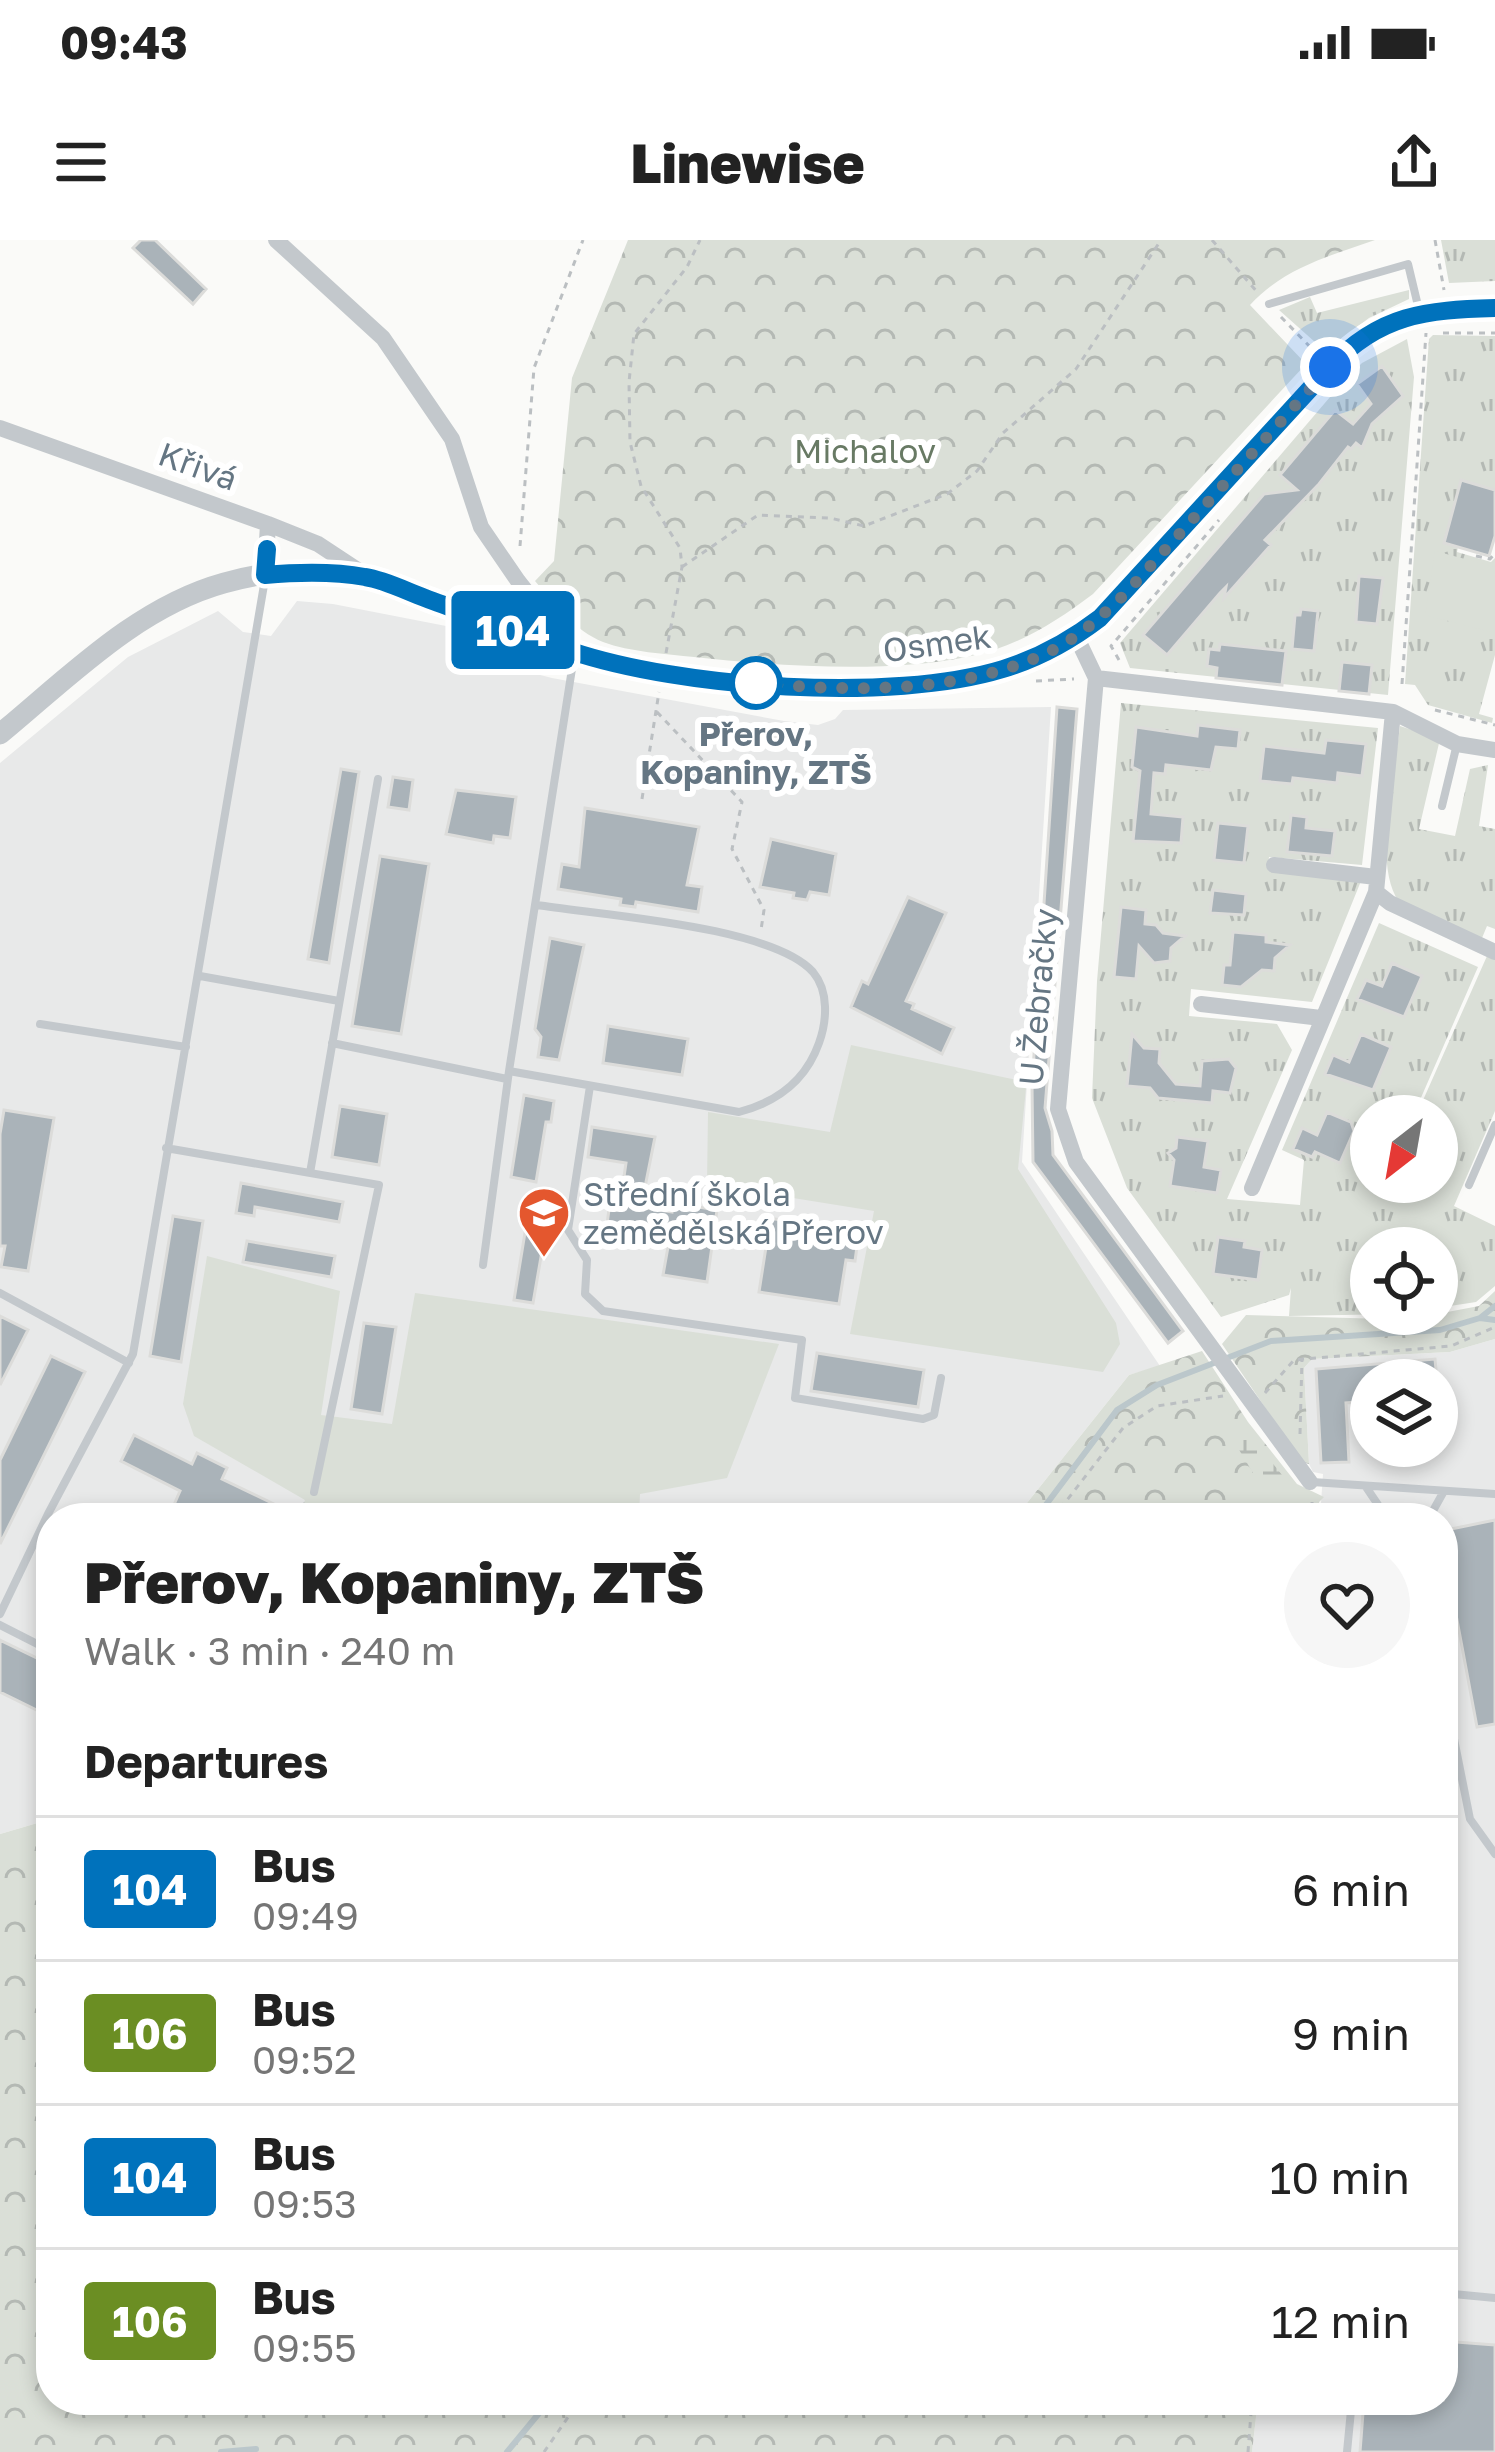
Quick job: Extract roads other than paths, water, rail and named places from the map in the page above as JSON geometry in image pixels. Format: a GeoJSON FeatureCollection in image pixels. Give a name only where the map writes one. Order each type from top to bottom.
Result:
{"type":"FeatureCollection","features":[{"type":"Feature","properties":{"kind":"street"},"geometry":{"type":"LineString","coordinates":[[276,240],[383,338],[452,439],[482,527],[575,653]]}},
{"type":"Feature","properties":{"kind":"street","name":"Osmek"},"geometry":{"type":"LineString","coordinates":[[0,734],[87,662],[167,606],[226,582],[309,572],[369,577],[575,653],[663,674],[792,685],[916,684],[1000,670],[1076,636],[1127,592],[1346,350],[1390,323],[1418,325],[1495,308]]}},
{"type":"Feature","properties":{"kind":"street","name":"Křivá"},"geometry":{"type":"LineString","coordinates":[[0,428],[318,544],[369,577]]}},
{"type":"Feature","properties":{"kind":"street"},"geometry":{"type":"LineString","coordinates":[[265,575],[268,524]]}},
{"type":"Feature","properties":{"kind":"street"},"geometry":{"type":"LineString","coordinates":[[1076,636],[1096,678],[1393,712],[1457,744],[1495,750]]}},
{"type":"Feature","properties":{"kind":"street","name":"U Žebračky"},"geometry":{"type":"LineString","coordinates":[[1096,678],[1058,1109],[1076,1162],[1310,1482]]}},
{"type":"Feature","properties":{"kind":"street"},"geometry":{"type":"LineString","coordinates":[[1252,1188],[1376,884],[1393,712]]}},
{"type":"Feature","properties":{"kind":"street"},"geometry":{"type":"LineString","coordinates":[[1274,865],[1376,884],[1390,903],[1495,952]]}},
{"type":"Feature","properties":{"kind":"street"},"geometry":{"type":"LineString","coordinates":[[1201,1004],[1322,1018]]}},
{"type":"Feature","properties":{"kind":"lane"},"geometry":{"type":"LineString","coordinates":[[1269,304],[1408,264],[1418,325]]}},
{"type":"Feature","properties":{"kind":"lane"},"geometry":{"type":"LineString","coordinates":[[59,1503],[134,1354],[265,575]]}},
{"type":"Feature","properties":{"kind":"lane"},"geometry":{"type":"LineString","coordinates":[[482,1265],[575,653]]}},
{"type":"Feature","properties":{"kind":"lane"},"geometry":{"type":"LineString","coordinates":[[1442,806],[1457,744]]}},
{"type":"Feature","properties":{"kind":"lane"},"geometry":{"type":"LineString","coordinates":[[310,1173],[377,779]]}},
{"type":"Feature","properties":{"kind":"lane"},"geometry":{"type":"LineString","coordinates":[[332,1043],[740,1112],[765,1105],[788,1089],[813,1060],[822,1037],[824,995],[812,972],[760,941],[537,905]]}},
{"type":"Feature","properties":{"kind":"lane"},"geometry":{"type":"LineString","coordinates":[[200,976],[339,1001]]}},
{"type":"Feature","properties":{"kind":"lane"},"geometry":{"type":"LineString","coordinates":[[40,1024],[186,1047]]}},
{"type":"Feature","properties":{"kind":"lane"},"geometry":{"type":"LineString","coordinates":[[590,1086],[568,1230],[587,1260],[585,1294],[604,1311],[802,1340],[795,1398],[922,1419],[934,1415],[941,1378]]}},
{"type":"Feature","properties":{"kind":"lane"},"geometry":{"type":"LineString","coordinates":[[1469,1185],[1495,1125]]}},
{"type":"Feature","properties":{"kind":"lane"},"geometry":{"type":"LineString","coordinates":[[166,1148],[379,1185],[314,1492]]}},
{"type":"Feature","properties":{"kind":"lane"},"geometry":{"type":"LineString","coordinates":[[0,1293],[129,1363]]}},
{"type":"Feature","properties":{"kind":"lane"},"geometry":{"type":"LineString","coordinates":[[1310,1482],[1495,1494]]}},
{"type":"Feature","properties":{"kind":"lane"},"geometry":{"type":"LineString","coordinates":[[1366,1487],[1377,1503]]}},
{"type":"Feature","properties":{"kind":"lane"},"geometry":{"type":"LineString","coordinates":[[1437,1503],[1444,1491]]}},
{"type":"Feature","properties":{"kind":"lane"},"geometry":{"type":"LineString","coordinates":[[0,1614],[36,1546]]}},
{"type":"Feature","properties":{"kind":"lane"},"geometry":{"type":"LineString","coordinates":[[0,1625],[36,1643]]}},
{"type":"Feature","properties":{"kind":"lane"},"geometry":{"type":"LineString","coordinates":[[1458,1760],[1470,1820],[1495,1854]]}},
{"type":"Feature","properties":{"kind":"lane"},"geometry":{"type":"LineString","coordinates":[[1458,2295],[1495,2298]]}},
{"type":"Feature","properties":{"kind":"lane"},"geometry":{"type":"LineString","coordinates":[[1347,2452],[1351,2415]]}},
{"type":"Feature","properties":{"kind":"waterway"},"geometry":{"type":"LineString","coordinates":[[1047,1503],[1117,1410],[1157,1385],[1271,1341],[1440,1330],[1480,1318],[1495,1306]]}},
{"type":"Feature","properties":{"kind":"waterway"},"geometry":{"type":"LineString","coordinates":[[1480,1318],[1495,1320]]}},
{"type":"Feature","properties":{"kind":"waterway"},"geometry":{"type":"LineString","coordinates":[[507,2452],[538,2415]]}},
{"type":"Feature","properties":{"kind":"waterway"},"geometry":{"type":"LineString","coordinates":[[221,2452],[256,2449]]}},
{"type":"Feature","properties":{"kind":"place","name":"Přerov, Kopaniny, ZTŠ"},"geometry":{"type":"Point","coordinates":[756,683]}},
{"type":"Feature","properties":{"kind":"place","name":"Střední škola zemědělská Přerov"},"geometry":{"type":"Point","coordinates":[544,1259]}},
{"type":"Feature","properties":{"kind":"park label","name":"Michalov"},"geometry":{"type":"Point","coordinates":[865,451]}}]}
